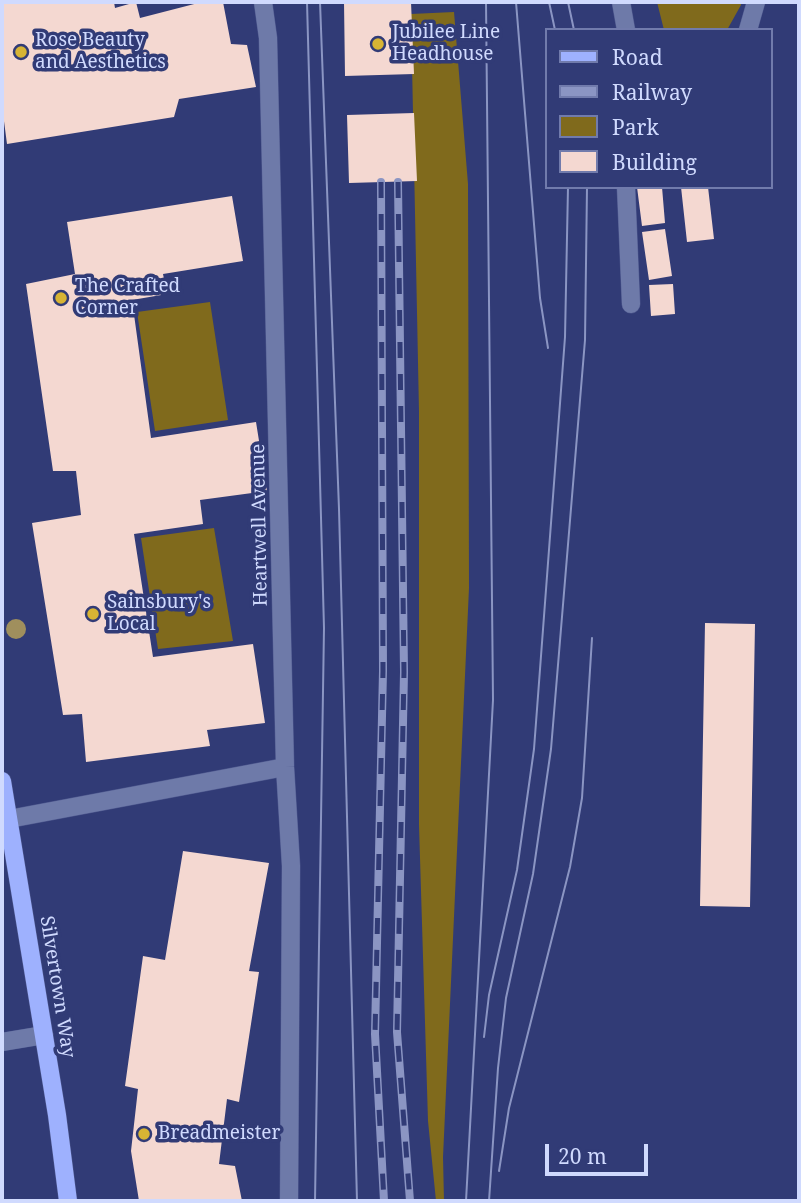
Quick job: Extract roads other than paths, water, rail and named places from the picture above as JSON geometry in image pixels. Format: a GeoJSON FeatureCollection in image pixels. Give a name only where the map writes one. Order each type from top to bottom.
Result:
{"type":"FeatureCollection","features":[{"type":"Feature","properties":{"kind":"main road","name":"Silvertown Way"},"geometry":{"type":"LineString","coordinates":[[2,781],[68,1201]]}},
{"type":"Feature","properties":{"kind":"street","name":"Heartwell Avenue"},"geometry":{"type":"LineString","coordinates":[[263,2],[268,38],[285,767],[291,866],[289,1201]]}},
{"type":"Feature","properties":{"kind":"street"},"geometry":{"type":"LineString","coordinates":[[621,2],[626,28]]}},
{"type":"Feature","properties":{"kind":"street"},"geometry":{"type":"LineString","coordinates":[[749,28],[756,2]]}},
{"type":"Feature","properties":{"kind":"street"},"geometry":{"type":"LineString","coordinates":[[626,189],[631,304]]}},
{"type":"Feature","properties":{"kind":"street"},"geometry":{"type":"LineString","coordinates":[[9,819],[285,767]]}},
{"type":"Feature","properties":{"kind":"street"},"geometry":{"type":"LineString","coordinates":[[2,1042],[44,1035]]}},
{"type":"Feature","properties":{"kind":"tram line"},"geometry":{"type":"LineString","coordinates":[[307,2],[324,628],[315,1201]]}},
{"type":"Feature","properties":{"kind":"tram line"},"geometry":{"type":"LineString","coordinates":[[320,2],[339,509],[357,1201]]}},
{"type":"Feature","properties":{"kind":"tram line"},"geometry":{"type":"LineString","coordinates":[[466,1201],[493,700],[486,2]]}},
{"type":"Feature","properties":{"kind":"tram line"},"geometry":{"type":"LineString","coordinates":[[516,2],[540,298],[548,348]]}},
{"type":"Feature","properties":{"kind":"tram line"},"geometry":{"type":"LineString","coordinates":[[549,2],[555,28]]}},
{"type":"Feature","properties":{"kind":"tram line"},"geometry":{"type":"LineString","coordinates":[[568,2],[574,28]]}},
{"type":"Feature","properties":{"kind":"tram line"},"geometry":{"type":"LineString","coordinates":[[484,1037],[489,995],[517,870],[534,749],[565,337],[568,189]]}},
{"type":"Feature","properties":{"kind":"tram line"},"geometry":{"type":"LineString","coordinates":[[489,1201],[498,1068],[506,998],[533,874],[551,749],[585,340],[587,189]]}},
{"type":"Feature","properties":{"kind":"tram line"},"geometry":{"type":"LineString","coordinates":[[499,1171],[509,1108],[570,867],[582,798],[592,638]]}},
{"type":"Feature","properties":{"kind":"railway"},"geometry":{"type":"LineString","coordinates":[[381,182],[383,671],[375,1034],[384,1201]]}},
{"type":"Feature","properties":{"kind":"railway"},"geometry":{"type":"LineString","coordinates":[[398,182],[404,672],[397,1032],[410,1201]]}},
{"type":"Feature","properties":{"kind":"place","name":"Jubilee Line Headhouse"},"geometry":{"type":"Point","coordinates":[378,44]}},
{"type":"Feature","properties":{"kind":"place","name":"Rose Beauty and Aesthetics"},"geometry":{"type":"Point","coordinates":[21,52]}},
{"type":"Feature","properties":{"kind":"place","name":"The Crafted Corner"},"geometry":{"type":"Point","coordinates":[61,298]}},
{"type":"Feature","properties":{"kind":"place","name":"Sainsbury's Local"},"geometry":{"type":"Point","coordinates":[93,614]}},
{"type":"Feature","properties":{"kind":"place","name":"Breadmeister"},"geometry":{"type":"Point","coordinates":[144,1134]}}]}
